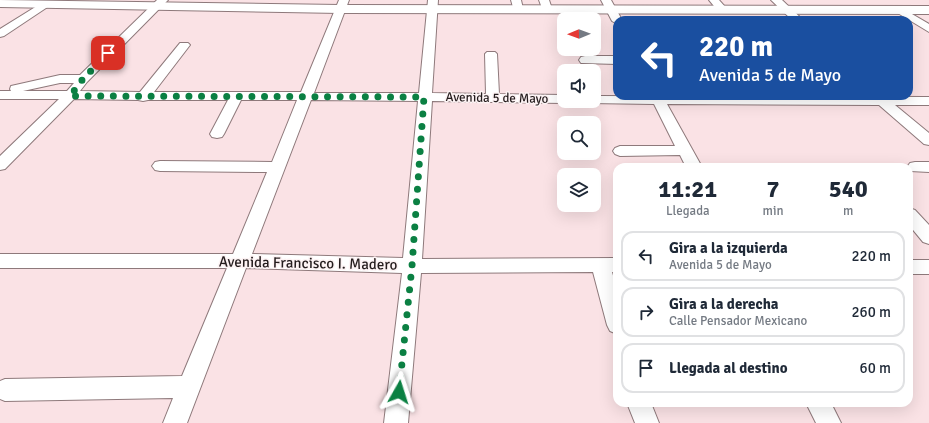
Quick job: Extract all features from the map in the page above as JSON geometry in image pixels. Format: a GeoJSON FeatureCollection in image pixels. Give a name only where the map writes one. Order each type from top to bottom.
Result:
{"type":"FeatureCollection","features":[{"type":"Feature","properties":{"kind":"main road"},"geometry":{"type":"LineString","coordinates":[[0,3],[608,4],[718,5],[787,9],[929,10]]}},
{"type":"Feature","properties":{"kind":"street"},"geometry":{"type":"LineString","coordinates":[[0,3],[4,0]]}},
{"type":"Feature","properties":{"kind":"street"},"geometry":{"type":"LineString","coordinates":[[776,0],[794,16]]}},
{"type":"Feature","properties":{"kind":"street"},"geometry":{"type":"LineString","coordinates":[[0,165],[70,96],[83,79],[160,3]]}},
{"type":"Feature","properties":{"kind":"street"},"geometry":{"type":"LineString","coordinates":[[0,34],[45,4]]}},
{"type":"Feature","properties":{"kind":"street"},"geometry":{"type":"LineString","coordinates":[[175,423],[342,4]]}},
{"type":"Feature","properties":{"kind":"street"},"geometry":{"type":"LineString","coordinates":[[396,423],[412,266],[432,4]]}},
{"type":"Feature","properties":{"kind":"street"},"geometry":{"type":"LineString","coordinates":[[608,4],[614,16]]}},
{"type":"Feature","properties":{"kind":"street"},"geometry":{"type":"LineString","coordinates":[[900,10],[909,16]]}},
{"type":"Feature","properties":{"kind":"street"},"geometry":{"type":"LineString","coordinates":[[913,19],[929,29]]}},
{"type":"Feature","properties":{"kind":"street"},"geometry":{"type":"LineString","coordinates":[[143,97],[184,45]]}},
{"type":"Feature","properties":{"kind":"street"},"geometry":{"type":"LineString","coordinates":[[491,54],[493,98]]}},
{"type":"Feature","properties":{"kind":"street"},"geometry":{"type":"LineString","coordinates":[[585,60],[613,60]]}},
{"type":"Feature","properties":{"kind":"street"},"geometry":{"type":"LineString","coordinates":[[0,94],[54,80],[83,79]]}},
{"type":"Feature","properties":{"kind":"street","name":"Avenida 5 de Mayo"},"geometry":{"type":"LineString","coordinates":[[0,94],[143,97],[305,96],[557,99]]}},
{"type":"Feature","properties":{"kind":"street"},"geometry":{"type":"LineString","coordinates":[[217,134],[236,97]]}},
{"type":"Feature","properties":{"kind":"street"},"geometry":{"type":"LineString","coordinates":[[601,100],[613,99]]}},
{"type":"Feature","properties":{"kind":"street"},"geometry":{"type":"LineString","coordinates":[[658,100],[692,163]]}},
{"type":"Feature","properties":{"kind":"street"},"geometry":{"type":"LineString","coordinates":[[881,100],[929,141]]}},
{"type":"Feature","properties":{"kind":"street"},"geometry":{"type":"LineString","coordinates":[[912,100],[929,101]]}},
{"type":"Feature","properties":{"kind":"street"},"geometry":{"type":"LineString","coordinates":[[620,150],[685,150]]}},
{"type":"Feature","properties":{"kind":"street"},"geometry":{"type":"LineString","coordinates":[[160,166],[277,167]]}},
{"type":"Feature","properties":{"kind":"street"},"geometry":{"type":"LineString","coordinates":[[913,219],[929,237]]}},
{"type":"Feature","properties":{"kind":"street","name":"Avenida Francisco I. Madero"},"geometry":{"type":"LineString","coordinates":[[0,261],[240,261],[412,266],[609,265]]}},
{"type":"Feature","properties":{"kind":"street"},"geometry":{"type":"LineString","coordinates":[[609,265],[613,295]]}},
{"type":"Feature","properties":{"kind":"street"},"geometry":{"type":"LineString","coordinates":[[913,267],[929,267]]}},
{"type":"Feature","properties":{"kind":"street"},"geometry":{"type":"LineString","coordinates":[[5,390],[190,387]]}},
{"type":"Feature","properties":{"kind":"street"},"geometry":{"type":"LineString","coordinates":[[641,407],[647,423]]}},
{"type":"Feature","properties":{"kind":"street"},"geometry":{"type":"LineString","coordinates":[[820,407],[829,423]]}},
{"type":"Feature","properties":{"kind":"route"},"geometry":{"type":"LineString","coordinates":[[108,53],[83,79],[70,96],[424,97],[412,266],[399,392]]}}]}
